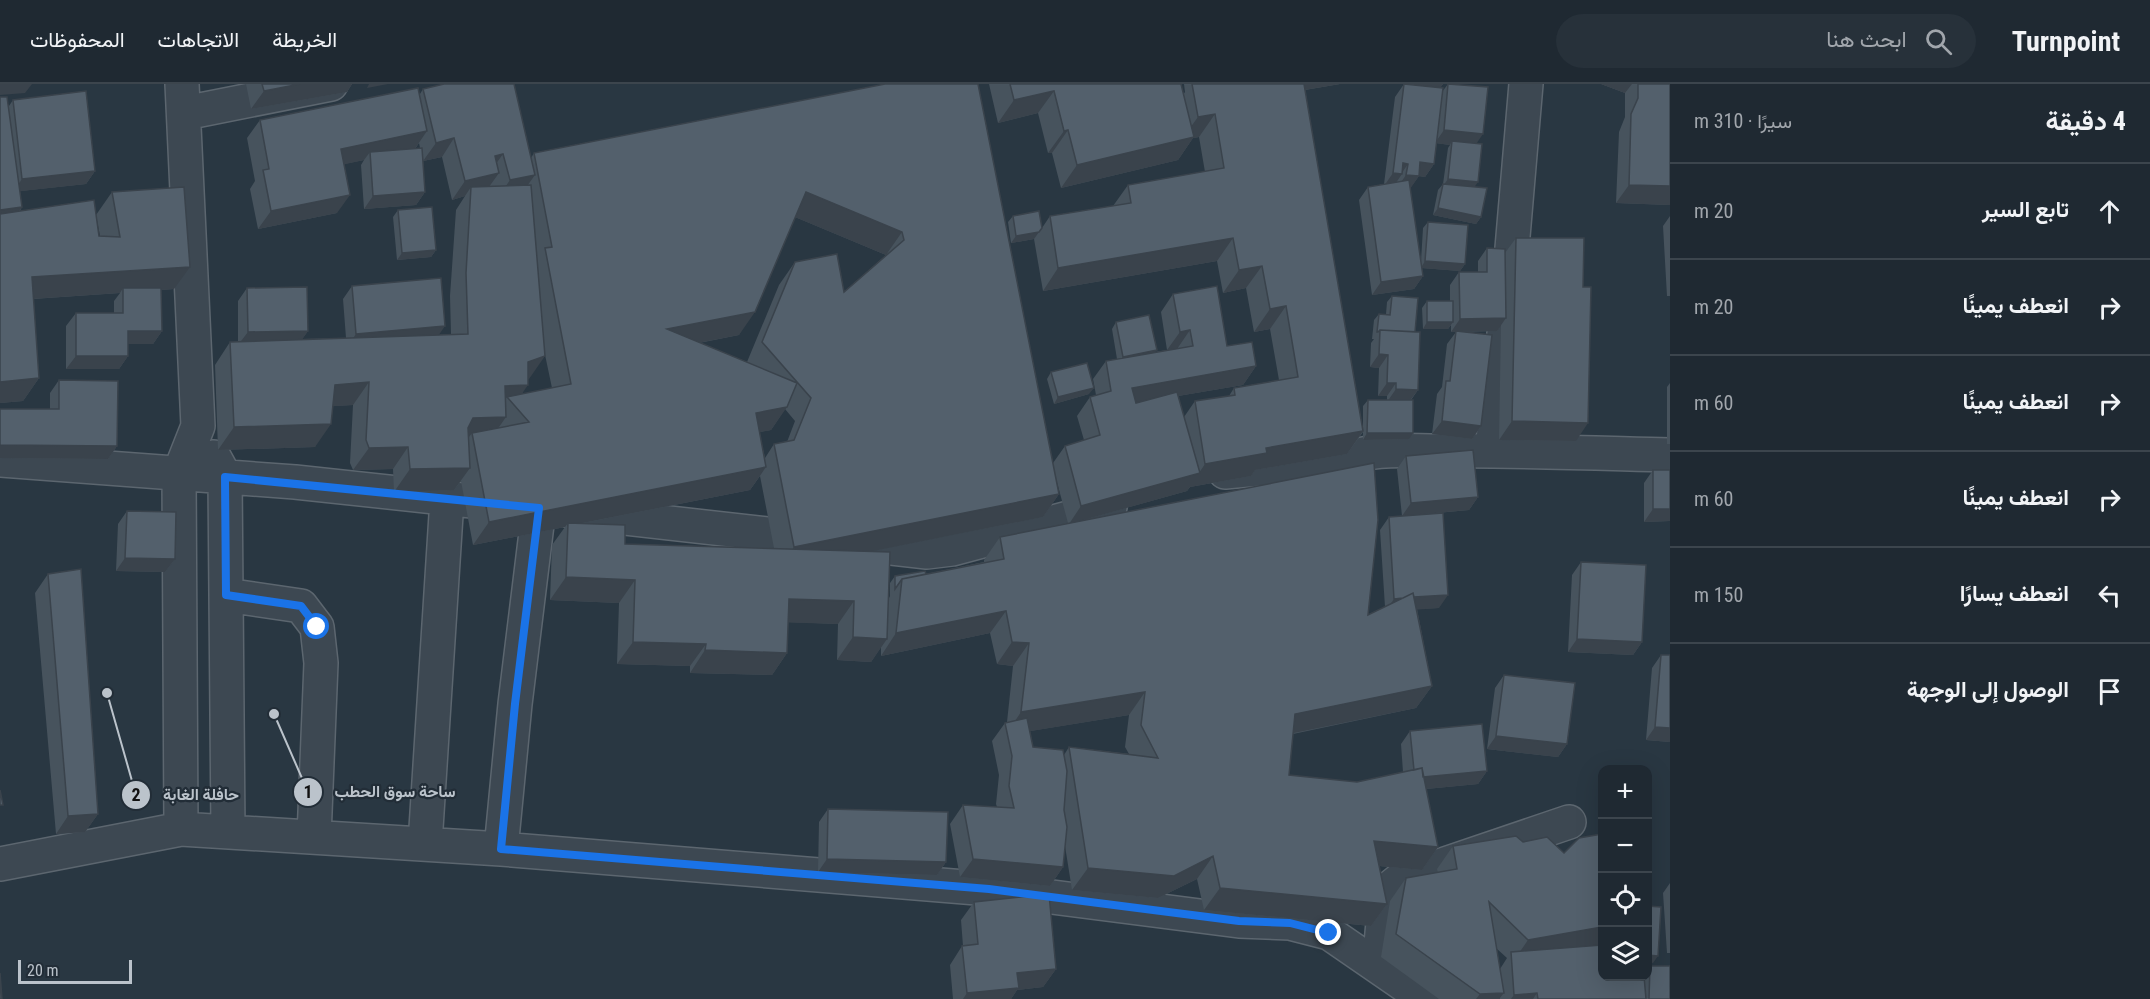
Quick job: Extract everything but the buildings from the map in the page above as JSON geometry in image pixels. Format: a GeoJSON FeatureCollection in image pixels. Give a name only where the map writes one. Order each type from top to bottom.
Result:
{"type":"FeatureCollection","features":[{"type":"Feature","properties":{"kind":"street"},"geometry":{"type":"LineString","coordinates":[[181,829],[179,474],[198,426],[208,349],[183,99],[331,84]]}},
{"type":"Feature","properties":{"kind":"street"},"geometry":{"type":"LineString","coordinates":[[1492,450],[1526,84]]}},
{"type":"Feature","properties":{"kind":"street"},"geometry":{"type":"LineString","coordinates":[[198,426],[225,477],[228,831]]}},
{"type":"Feature","properties":{"kind":"street"},"geometry":{"type":"LineString","coordinates":[[1194,482],[1228,472],[1343,461],[1356,454],[1492,450],[1670,455]]}},
{"type":"Feature","properties":{"kind":"street"},"geometry":{"type":"LineString","coordinates":[[0,460],[225,477],[539,508],[927,552],[952,549],[1137,499]]}},
{"type":"Feature","properties":{"kind":"street"},"geometry":{"type":"LineString","coordinates":[[425,844],[447,499]]}},
{"type":"Feature","properties":{"kind":"street"},"geometry":{"type":"LineString","coordinates":[[501,849],[515,704],[539,508]]}},
{"type":"Feature","properties":{"kind":"street"},"geometry":{"type":"LineString","coordinates":[[226,595],[301,606],[317,627],[321,663],[314,837]]}},
{"type":"Feature","properties":{"kind":"street"},"geometry":{"type":"LineString","coordinates":[[1379,965],[1386,891],[1391,885],[1401,879],[1569,822]]}},
{"type":"Feature","properties":{"kind":"street"},"geometry":{"type":"LineString","coordinates":[[0,864],[181,829],[501,849],[989,889],[1239,921],[1290,923],[1329,933],[1379,965],[1425,999]]}},
{"type":"Feature","properties":{"kind":"place","name":"حافلة الغابة"},"geometry":{"type":"Point","coordinates":[107,693]}},
{"type":"Feature","properties":{"kind":"place","name":"ساحة سوق الحطب"},"geometry":{"type":"Point","coordinates":[274,714]}},
{"type":"Feature","properties":{"kind":"route"},"geometry":{"type":"LineString","coordinates":[[317,627],[301,606],[226,595],[225,477],[295,482],[539,508],[515,704],[501,849],[989,889],[1239,921],[1290,923],[1329,933]]}}]}
